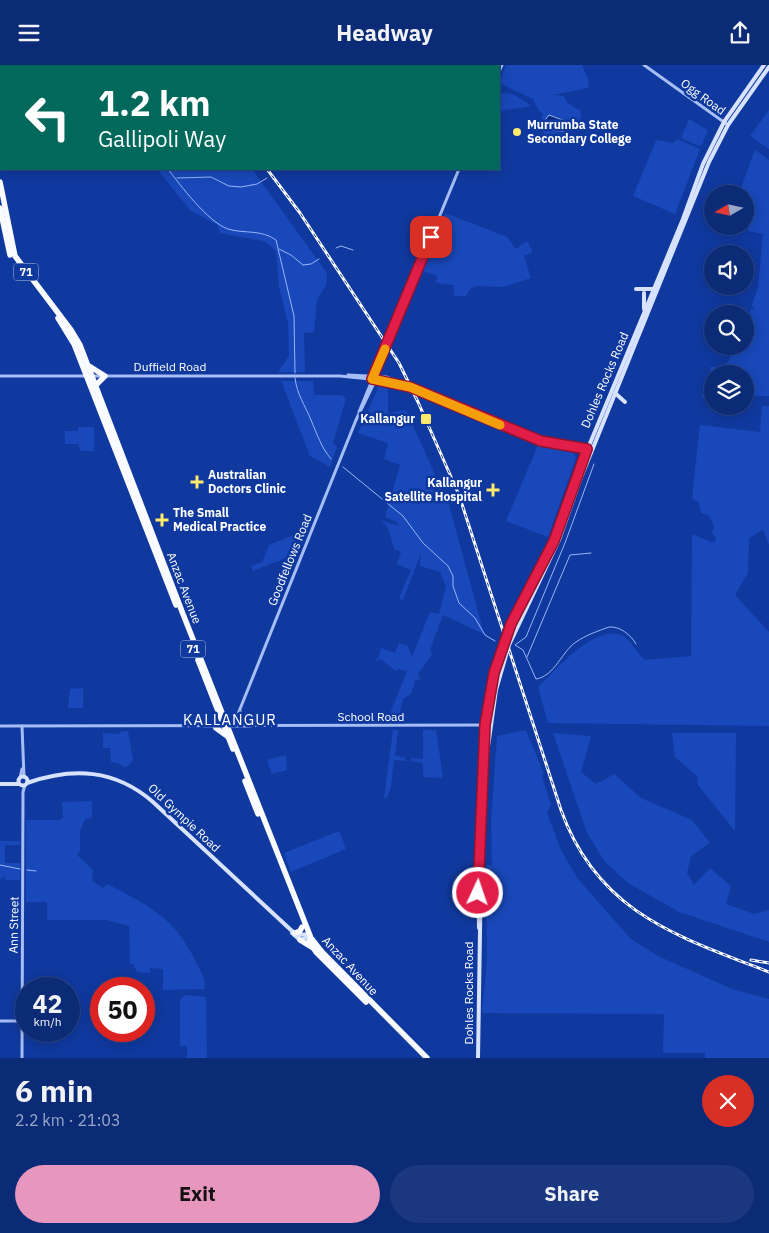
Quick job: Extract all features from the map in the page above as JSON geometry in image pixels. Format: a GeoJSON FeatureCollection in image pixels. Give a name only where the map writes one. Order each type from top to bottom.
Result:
{"type":"FeatureCollection","features":[{"type":"Feature","properties":{"kind":"highway","name":"Anzac Avenue"},"geometry":{"type":"LineString","coordinates":[[0,182],[15,256],[71,330],[87,365],[89,376],[227,736],[285,877],[302,927],[322,952],[427,1058]]}},
{"type":"Feature","properties":{"kind":"highway","name":"Anzac Avenue"},"geometry":{"type":"LineString","coordinates":[[0,208],[6,242],[12,257],[66,329],[95,386],[224,726],[312,948],[423,1058]]}},
{"type":"Feature","properties":{"kind":"highway"},"geometry":{"type":"LineString","coordinates":[[87,365],[105,376],[95,386]]}},
{"type":"Feature","properties":{"kind":"highway"},"geometry":{"type":"LineString","coordinates":[[293,932],[300,931],[302,927]]}},
{"type":"Feature","properties":{"kind":"highway"},"geometry":{"type":"LineString","coordinates":[[300,940],[312,948]]}},
{"type":"Feature","properties":{"kind":"main road","name":"Dohles Rocks Road"},"geometry":{"type":"LineString","coordinates":[[478,1058],[480,862],[485,725],[491,684],[502,645],[517,611],[550,549],[703,163],[764,65]]}},
{"type":"Feature","properties":{"kind":"main road","name":"Dohles Rocks Road"},"geometry":{"type":"LineString","coordinates":[[484,772],[498,681],[509,645],[555,550],[590,448],[615,393],[726,124],[769,67]]}},
{"type":"Feature","properties":{"kind":"main road"},"geometry":{"type":"LineString","coordinates":[[636,289],[654,289]]}},
{"type":"Feature","properties":{"kind":"main road"},"geometry":{"type":"LineString","coordinates":[[644,293],[644,314]]}},
{"type":"Feature","properties":{"kind":"main road"},"geometry":{"type":"LineString","coordinates":[[615,393],[625,402]]}},
{"type":"Feature","properties":{"kind":"main road","name":"Old Gympie Road"},"geometry":{"type":"LineString","coordinates":[[0,784],[88,773],[109,776],[129,784],[153,802],[300,940]]}},
{"type":"Feature","properties":{"kind":"main road"},"geometry":{"type":"LineString","coordinates":[[293,932],[308,936]]}},
{"type":"Feature","properties":{"kind":"main road"},"geometry":{"type":"LineString","coordinates":[[300,940],[308,936]]}},
{"type":"Feature","properties":{"kind":"street","name":"Ogg Road"},"geometry":{"type":"LineString","coordinates":[[644,65],[726,124]]}},
{"type":"Feature","properties":{"kind":"street","name":"Goodfellows Road"},"geometry":{"type":"LineString","coordinates":[[224,726],[238,713],[459,170]]}},
{"type":"Feature","properties":{"kind":"street","name":"Duffield Road"},"geometry":{"type":"LineString","coordinates":[[0,376],[375,377],[399,381],[543,439],[590,448]]}},
{"type":"Feature","properties":{"kind":"street"},"geometry":{"type":"LineString","coordinates":[[240,708],[243,726]]}},
{"type":"Feature","properties":{"kind":"street"},"geometry":{"type":"LineString","coordinates":[[238,713],[243,726]]}},
{"type":"Feature","properties":{"kind":"street","name":"School Road"},"geometry":{"type":"LineString","coordinates":[[0,726],[491,725]]}},
{"type":"Feature","properties":{"kind":"street","name":"Ann Street"},"geometry":{"type":"LineString","coordinates":[[22,726],[22,977]]}},
{"type":"Feature","properties":{"kind":"street"},"geometry":{"type":"LineString","coordinates":[[0,1021],[15,1021]]}},
{"type":"Feature","properties":{"kind":"street","name":"Ann Street"},"geometry":{"type":"LineString","coordinates":[[22,1042],[22,1058]]}},
{"type":"Feature","properties":{"kind":"shaded area"},"geometry":{"type":"Polygon","coordinates":[[[506,65],[582,65],[589,82],[588,88],[552,95],[564,96],[567,103],[580,110],[579,123],[568,122],[555,116],[549,130],[566,135],[563,141],[545,135],[539,124],[543,114],[538,110],[533,99],[500,83],[506,65]]]}},
{"type":"Feature","properties":{"kind":"shaded area"},"geometry":{"type":"Polygon","coordinates":[[[500,93],[513,94],[532,106],[500,111],[500,93]]]}},
{"type":"Feature","properties":{"kind":"shaded area"},"geometry":{"type":"Polygon","coordinates":[[[769,110],[769,149],[750,136],[769,110]]]}},
{"type":"Feature","properties":{"kind":"shaded area"},"geometry":{"type":"Polygon","coordinates":[[[549,115],[568,122],[570,127],[567,132],[549,130],[545,125],[545,120],[549,115]]]}},
{"type":"Feature","properties":{"kind":"shaded area"},"geometry":{"type":"Polygon","coordinates":[[[689,119],[708,130],[702,145],[699,146],[681,138],[689,119]]]}},
{"type":"Feature","properties":{"kind":"shaded area"},"geometry":{"type":"Polygon","coordinates":[[[677,139],[700,149],[675,214],[633,196],[657,140],[673,143],[677,139]]]}},
{"type":"Feature","properties":{"kind":"shaded area"},"geometry":{"type":"Polygon","coordinates":[[[755,150],[769,160],[769,396],[754,396],[754,365],[725,365],[729,361],[731,355],[754,355],[755,311],[754,305],[752,305],[758,288],[763,234],[754,232],[754,185],[742,185],[755,150]]]}},
{"type":"Feature","properties":{"kind":"shaded area"},"geometry":{"type":"Polygon","coordinates":[[[158,170],[253,170],[327,273],[326,285],[317,300],[314,332],[304,333],[305,372],[278,372],[289,356],[288,323],[279,287],[276,252],[263,241],[220,233],[217,225],[190,210],[158,170]]]}},
{"type":"Feature","properties":{"kind":"shaded area"},"geometry":{"type":"Polygon","coordinates":[[[445,213],[507,237],[516,249],[527,241],[533,252],[524,256],[531,278],[503,287],[477,286],[471,288],[466,296],[454,296],[454,285],[436,283],[437,276],[423,271],[445,213]]]}},
{"type":"Feature","properties":{"kind":"shaded area"},"geometry":{"type":"Polygon","coordinates":[[[281,381],[313,381],[314,395],[342,395],[346,398],[333,443],[337,447],[330,467],[310,456],[281,381]]]}},
{"type":"Feature","properties":{"kind":"shaded area"},"geometry":{"type":"Polygon","coordinates":[[[379,386],[388,389],[388,413],[406,410],[450,508],[484,634],[443,615],[430,650],[432,654],[418,673],[420,679],[415,681],[411,694],[403,699],[398,720],[387,721],[407,671],[398,669],[396,671],[380,659],[374,663],[379,656],[381,648],[395,653],[399,643],[408,646],[412,657],[429,614],[431,612],[439,614],[446,586],[440,572],[420,566],[421,553],[403,600],[399,598],[411,570],[397,564],[401,552],[394,549],[388,528],[381,520],[398,526],[397,522],[385,517],[400,465],[384,459],[388,443],[358,433],[379,386]]]}},
{"type":"Feature","properties":{"kind":"shaded area"},"geometry":{"type":"Polygon","coordinates":[[[762,406],[769,406],[769,545],[763,530],[749,538],[748,573],[735,595],[769,632],[769,726],[548,723],[538,687],[578,650],[602,635],[614,634],[625,637],[645,660],[691,656],[692,534],[714,543],[716,537],[712,533],[714,526],[709,516],[701,513],[699,503],[692,498],[700,425],[760,432],[762,406]]]}},
{"type":"Feature","properties":{"kind":"shaded area"},"geometry":{"type":"Polygon","coordinates":[[[78,427],[94,427],[94,451],[81,451],[78,444],[65,444],[65,431],[78,431],[78,427]]]}},
{"type":"Feature","properties":{"kind":"shaded area"},"geometry":{"type":"Polygon","coordinates":[[[538,445],[573,451],[576,458],[548,537],[506,521],[538,445]]]}},
{"type":"Feature","properties":{"kind":"shaded area"},"geometry":{"type":"Polygon","coordinates":[[[308,529],[299,553],[253,571],[251,566],[262,562],[269,545],[308,529]]]}},
{"type":"Feature","properties":{"kind":"shaded area"},"geometry":{"type":"Polygon","coordinates":[[[83,688],[83,708],[68,708],[70,689],[83,688]]]}},
{"type":"Feature","properties":{"kind":"shaded area"},"geometry":{"type":"Polygon","coordinates":[[[393,730],[398,730],[395,756],[404,757],[406,761],[394,760],[391,787],[387,798],[384,798],[393,730]]]}},
{"type":"Feature","properties":{"kind":"shaded area"},"geometry":{"type":"Polygon","coordinates":[[[423,730],[436,730],[443,778],[423,777],[423,763],[411,761],[411,758],[423,759],[423,730]]]}},
{"type":"Feature","properties":{"kind":"shaded area"},"geometry":{"type":"Polygon","coordinates":[[[526,730],[544,774],[542,776],[551,805],[547,813],[561,850],[578,879],[631,939],[658,956],[732,989],[769,999],[769,1058],[705,1058],[705,1053],[663,1053],[664,1014],[482,1013],[487,960],[486,865],[492,865],[491,821],[497,736],[526,730]]]}},
{"type":"Feature","properties":{"kind":"shaded area"},"geometry":{"type":"Polygon","coordinates":[[[121,731],[128,731],[133,760],[126,768],[118,763],[111,762],[110,748],[103,748],[103,733],[120,734],[121,731]]]}},
{"type":"Feature","properties":{"kind":"shaded area"},"geometry":{"type":"Polygon","coordinates":[[[553,733],[591,736],[581,772],[596,784],[614,774],[641,798],[692,820],[710,843],[691,856],[687,873],[694,885],[710,868],[731,886],[726,904],[754,914],[769,910],[769,942],[679,912],[628,883],[605,862],[587,833],[553,733]]]}},
{"type":"Feature","properties":{"kind":"shaded area"},"geometry":{"type":"Polygon","coordinates":[[[672,733],[736,733],[735,831],[698,785],[697,776],[675,757],[672,733]]]}},
{"type":"Feature","properties":{"kind":"shaded area"},"geometry":{"type":"Polygon","coordinates":[[[286,755],[287,770],[272,774],[267,760],[286,755]]]}},
{"type":"Feature","properties":{"kind":"shaded area"},"geometry":{"type":"Polygon","coordinates":[[[92,801],[92,818],[85,819],[80,831],[80,851],[77,855],[93,870],[92,881],[103,888],[108,884],[123,892],[149,907],[170,924],[189,948],[204,980],[204,989],[163,990],[163,969],[150,968],[150,973],[137,972],[133,964],[130,964],[129,926],[106,920],[47,920],[47,902],[26,902],[26,820],[60,820],[63,818],[62,802],[92,801]]]}},
{"type":"Feature","properties":{"kind":"shaded area"},"geometry":{"type":"Polygon","coordinates":[[[339,831],[346,849],[291,872],[284,853],[339,831]]]}},
{"type":"Feature","properties":{"kind":"shaded area"},"geometry":{"type":"Polygon","coordinates":[[[0,841],[20,841],[20,845],[5,845],[5,863],[20,863],[20,880],[5,880],[5,876],[0,880],[0,841]]]}},
{"type":"Feature","properties":{"kind":"shaded area"},"geometry":{"type":"Polygon","coordinates":[[[185,995],[206,997],[207,1058],[187,1058],[187,1046],[180,1046],[180,1002],[181,998],[185,995]]]}},
{"type":"Feature","properties":{"kind":"waterway"},"geometry":{"type":"LineString","coordinates":[[169,170],[203,211],[220,225],[228,229],[264,234],[276,240],[294,316],[295,373]]}},
{"type":"Feature","properties":{"kind":"waterway"},"geometry":{"type":"LineString","coordinates":[[177,178],[211,177],[229,186],[241,187],[257,184],[267,178]]}},
{"type":"Feature","properties":{"kind":"waterway"},"geometry":{"type":"LineString","coordinates":[[336,248],[341,246],[353,250]]}},
{"type":"Feature","properties":{"kind":"waterway"},"geometry":{"type":"LineString","coordinates":[[279,249],[291,255],[303,265],[311,264],[319,259]]}},
{"type":"Feature","properties":{"kind":"waterway"},"geometry":{"type":"LineString","coordinates":[[295,378],[302,400],[322,445],[331,459]]}},
{"type":"Feature","properties":{"kind":"waterway"},"geometry":{"type":"LineString","coordinates":[[594,464],[565,543],[526,637],[515,645],[523,650],[536,679],[548,673],[576,642],[609,627],[625,632],[636,644]]}},
{"type":"Feature","properties":{"kind":"waterway"},"geometry":{"type":"LineString","coordinates":[[343,467],[403,516],[423,543],[448,566],[453,576],[453,586],[459,603],[475,618],[485,635],[495,641]]}},
{"type":"Feature","properties":{"kind":"waterway"},"geometry":{"type":"LineString","coordinates":[[527,657],[570,555],[591,553]]}},
{"type":"Feature","properties":{"kind":"waterway"},"geometry":{"type":"LineString","coordinates":[[0,865],[20,869]]}},
{"type":"Feature","properties":{"kind":"waterway"},"geometry":{"type":"LineString","coordinates":[[27,870],[36,871]]}},
{"type":"Feature","properties":{"kind":"railway"},"geometry":{"type":"LineString","coordinates":[[268,170],[300,213],[399,363],[418,402],[459,495],[561,810],[577,845],[596,874],[619,897],[644,916],[703,946],[769,972]]}},
{"type":"Feature","properties":{"kind":"railway"},"geometry":{"type":"LineString","coordinates":[[751,960],[769,963]]}},
{"type":"Feature","properties":{"kind":"slow traffic"},"geometry":{"type":"LineString","coordinates":[[385,349],[372,379],[410,387],[500,425]]}},
{"type":"Feature","properties":{"kind":"place","name":"Murrumba State Secondary College"},"geometry":{"type":"Point","coordinates":[517,132]}},
{"type":"Feature","properties":{"kind":"place","name":"Kallangur"},"geometry":{"type":"Point","coordinates":[426,419]}},
{"type":"Feature","properties":{"kind":"place","name":"Australian Doctors Clinic"},"geometry":{"type":"Point","coordinates":[197,482]}},
{"type":"Feature","properties":{"kind":"place","name":"Kallangur Satellite Hospital"},"geometry":{"type":"Point","coordinates":[493,490]}},
{"type":"Feature","properties":{"kind":"place","name":"The Small Medical Practice"},"geometry":{"type":"Point","coordinates":[162,520]}},
{"type":"Feature","properties":{"kind":"district","name":"KALLANGUR"},"geometry":{"type":"Point","coordinates":[230,720]}},
{"type":"Feature","properties":{"kind":"route"},"geometry":{"type":"LineString","coordinates":[[431,237],[372,379],[410,387],[449,405],[541,441],[587,449],[554,541],[511,624],[502,645],[494,673],[488,698],[485,725],[478,893]]}}]}
